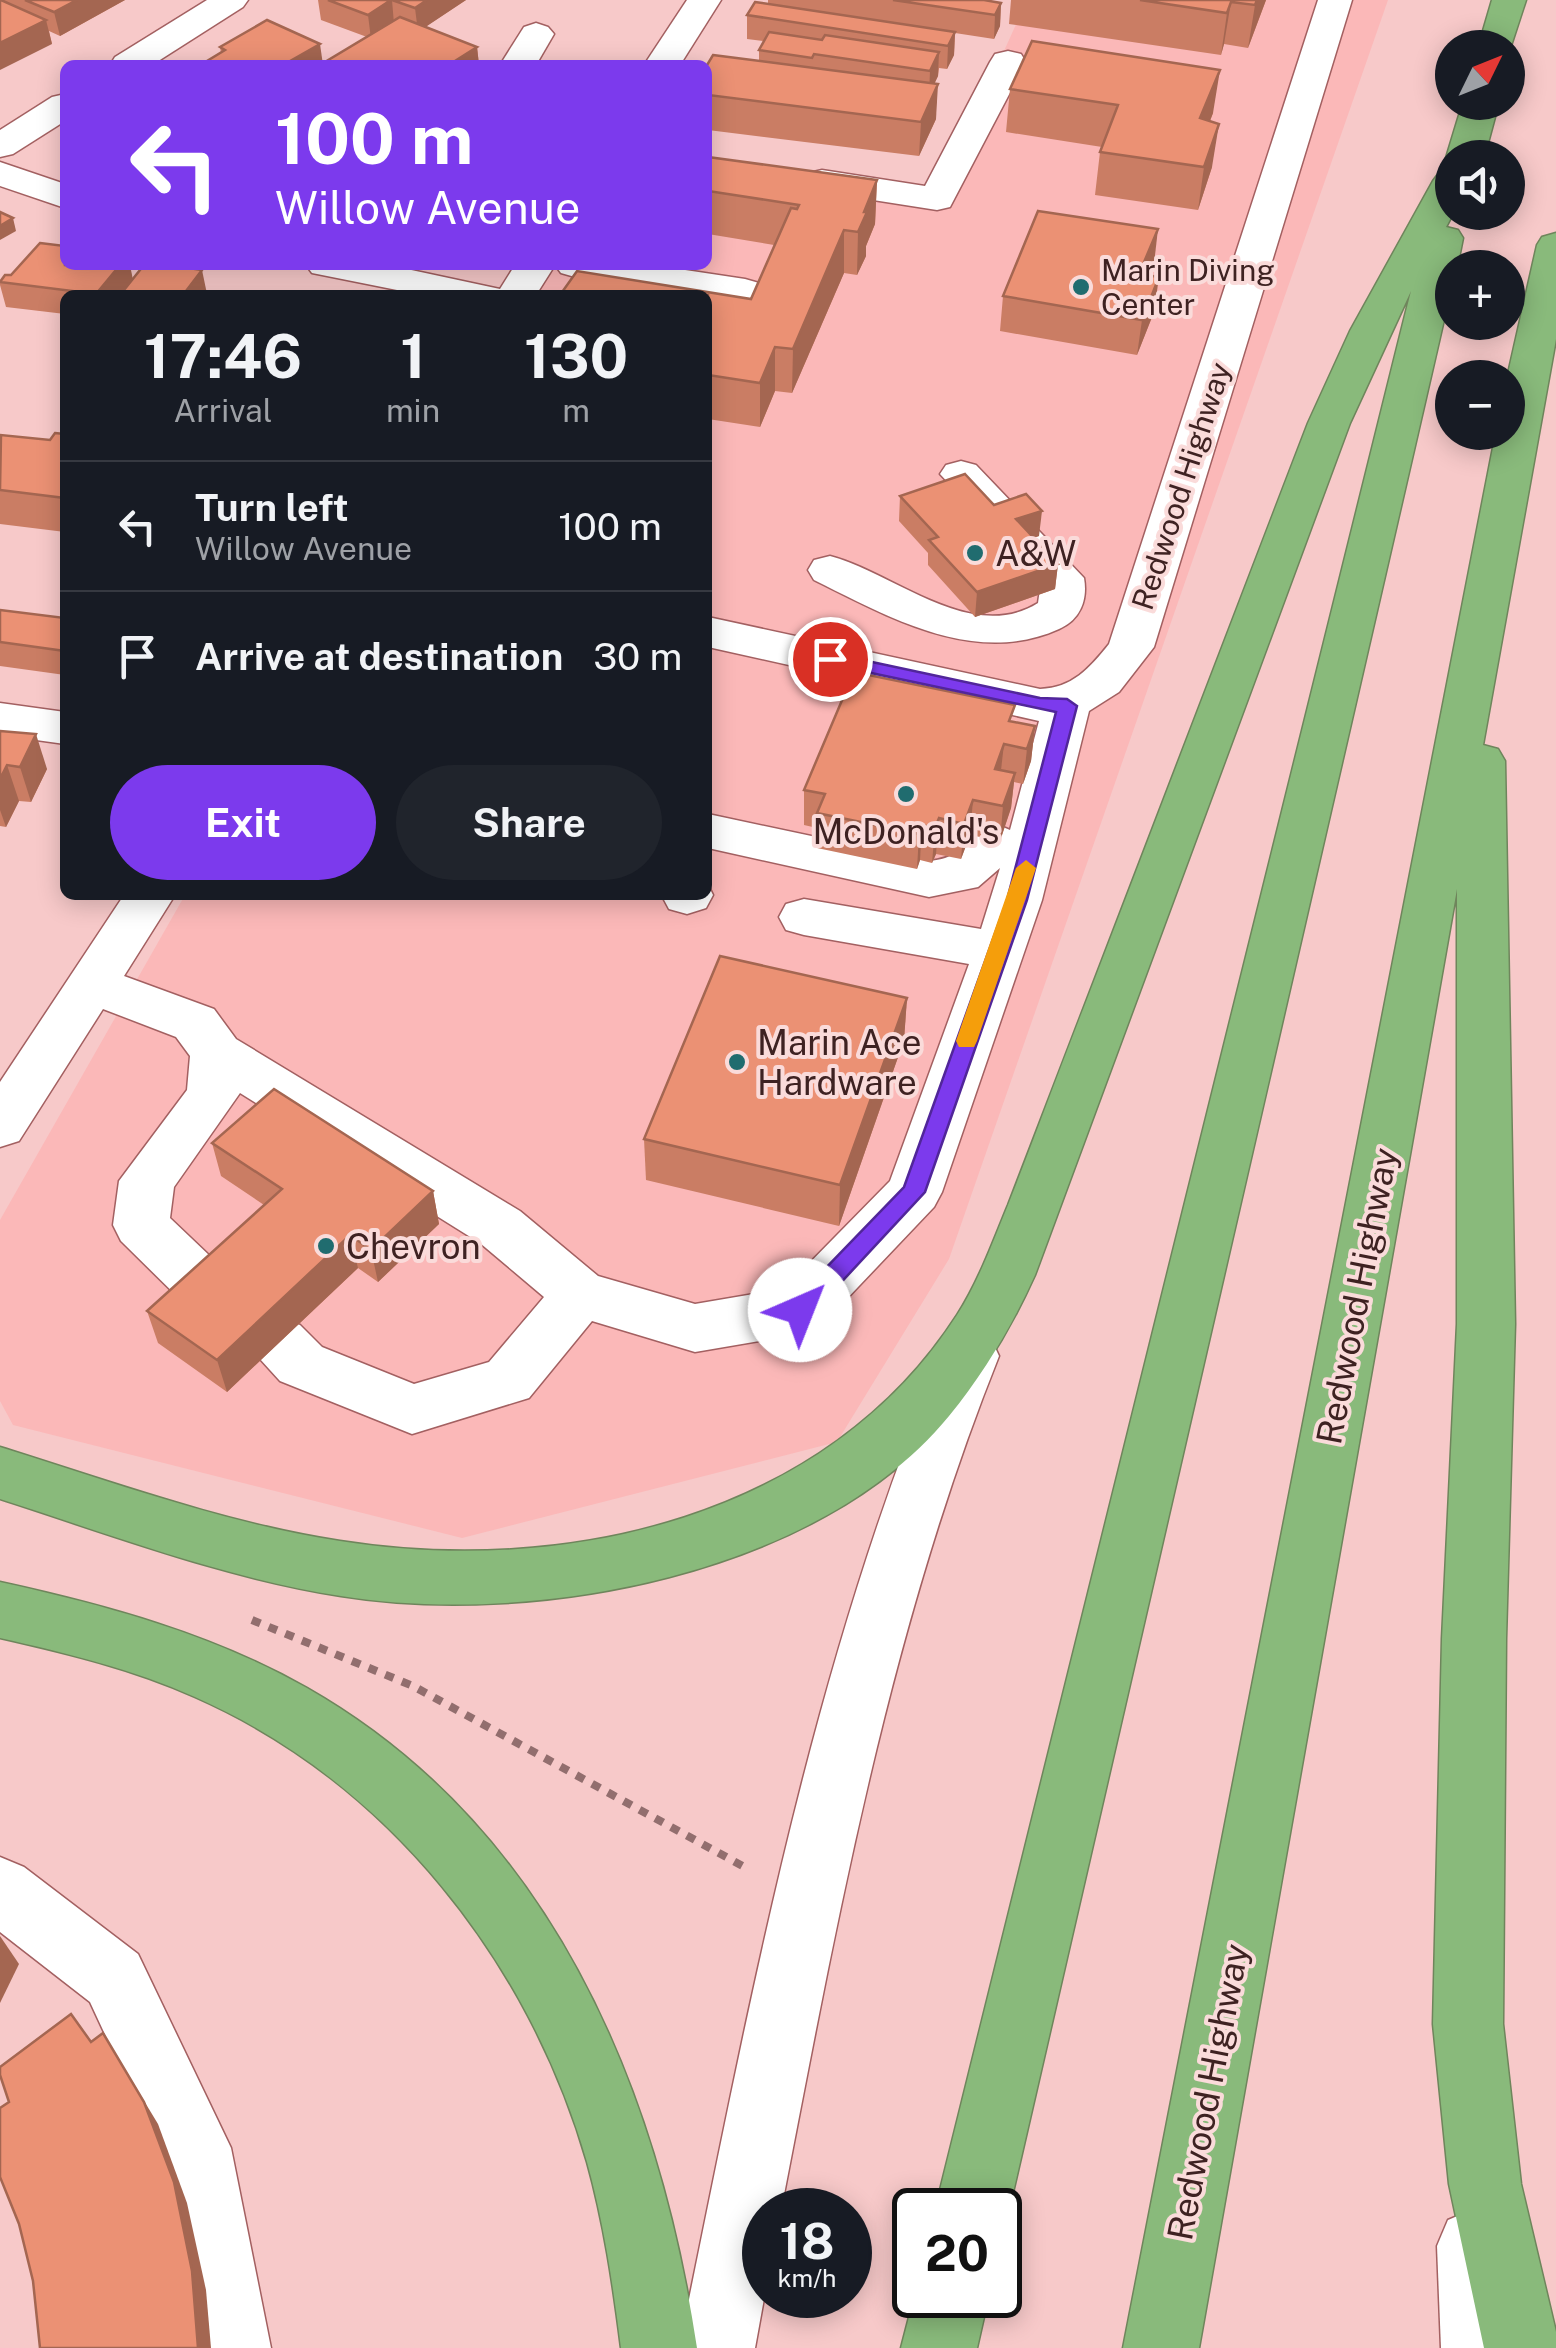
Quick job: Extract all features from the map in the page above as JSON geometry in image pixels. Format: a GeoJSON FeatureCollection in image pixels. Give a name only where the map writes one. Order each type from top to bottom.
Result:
{"type":"FeatureCollection","features":[{"type":"Feature","properties":{"kind":"highway"},"geometry":{"type":"LineString","coordinates":[[1501,30],[1510,0]]}},
{"type":"Feature","properties":{"kind":"highway"},"geometry":{"type":"LineString","coordinates":[[0,1474],[264,1551],[347,1570],[427,1578],[486,1578],[617,1565],[758,1520],[798,1500],[888,1438],[935,1391],[974,1338],[999,1288],[1045,1180],[1328,423],[1370,331],[1435,212]]}},
{"type":"Feature","properties":{"kind":"highway"},"geometry":{"type":"LineString","coordinates":[[977,2188],[1446,230]]}},
{"type":"Feature","properties":{"kind":"highway","name":"Redwood Highway"},"geometry":{"type":"LineString","coordinates":[[1160,2348],[1556,245]]}},
{"type":"Feature","properties":{"kind":"highway"},"geometry":{"type":"LineString","coordinates":[[1480,638],[1486,1324],[1474,1639],[1468,2024],[1485,2184],[1522,2348]]}},
{"type":"Feature","properties":{"kind":"highway"},"geometry":{"type":"LineString","coordinates":[[0,1614],[98,1632],[228,1679],[289,1712],[352,1754],[403,1798],[504,1912],[549,1983],[590,2065],[621,2150],[644,2238],[659,2348]]}},
{"type":"Feature","properties":{"kind":"highway"},"geometry":{"type":"LineString","coordinates":[[939,2348],[946,2318]]}},
{"type":"Feature","properties":{"kind":"street"},"geometry":{"type":"LineString","coordinates":[[136,60],[231,0]]}},
{"type":"Feature","properties":{"kind":"street"},"geometry":{"type":"LineString","coordinates":[[665,60],[704,0]]}},
{"type":"Feature","properties":{"kind":"street","name":"Redwood Highway"},"geometry":{"type":"LineString","coordinates":[[1071,697],[1131,647],[1204,411],[1304,112],[1335,0]]}},
{"type":"Feature","properties":{"kind":"street"},"geometry":{"type":"LineString","coordinates":[[521,60],[536,34]]}},
{"type":"Feature","properties":{"kind":"street"},"geometry":{"type":"LineString","coordinates":[[822,181],[936,199],[1008,62]]}},
{"type":"Feature","properties":{"kind":"street"},"geometry":{"type":"LineString","coordinates":[[0,146],[60,108]]}},
{"type":"Feature","properties":{"kind":"street"},"geometry":{"type":"LineString","coordinates":[[0,173],[60,195]]}},
{"type":"Feature","properties":{"kind":"street"},"geometry":{"type":"LineString","coordinates":[[372,270],[462,290]]}},
{"type":"Feature","properties":{"kind":"street"},"geometry":{"type":"LineString","coordinates":[[608,270],[745,290]]}},
{"type":"Feature","properties":{"kind":"street"},"geometry":{"type":"LineString","coordinates":[[830,570],[925,614],[982,629],[1013,631],[1058,612],[1066,596],[1062,578],[961,474]]}},
{"type":"Feature","properties":{"kind":"street"},"geometry":{"type":"LineString","coordinates":[[712,633],[1071,697]]}},
{"type":"Feature","properties":{"kind":"street"},"geometry":{"type":"LineString","coordinates":[[712,833],[929,879],[958,876],[982,862],[1007,797],[1071,697]]}},
{"type":"Feature","properties":{"kind":"street"},"geometry":{"type":"LineString","coordinates":[[92,984],[195,1023],[216,1053],[500,1227],[580,1294],[695,1328],[800,1310],[914,1192],[1017,900],[1071,697]]}},
{"type":"Feature","properties":{"kind":"street"},"geometry":{"type":"LineString","coordinates":[[0,719],[60,727]]}},
{"type":"Feature","properties":{"kind":"street"},"geometry":{"type":"LineString","coordinates":[[0,1126],[147,900]]}},
{"type":"Feature","properties":{"kind":"street"},"geometry":{"type":"LineString","coordinates":[[804,917],[998,951]]}},
{"type":"Feature","properties":{"kind":"street"},"geometry":{"type":"LineString","coordinates":[[212,1294],[141,1225],[147,1181],[213,1095],[216,1053]]}},
{"type":"Feature","properties":{"kind":"street"},"geometry":{"type":"LineString","coordinates":[[717,2348],[814,1880],[876,1611],[920,1476],[999,1288]]}},
{"type":"Feature","properties":{"kind":"street"},"geometry":{"type":"LineString","coordinates":[[280,1342],[301,1364],[412,1408],[508,1381],[580,1294]]}},
{"type":"Feature","properties":{"kind":"street"},"geometry":{"type":"LineString","coordinates":[[0,1890],[114,1978],[195,2148],[233,2348]]}},
{"type":"Feature","properties":{"kind":"street"},"geometry":{"type":"LineString","coordinates":[[1468,2024],[1479,2348]]}},
{"type":"Feature","properties":{"kind":"path"},"geometry":{"type":"LineString","coordinates":[[238,1616],[275,1626],[413,1686],[750,1870]]}},
{"type":"Feature","properties":{"kind":"shaded area"},"geometry":{"type":"Polygon","coordinates":[[[1027,0],[1388,0],[949,1259],[837,1442],[462,1538],[13,1425],[0,1401],[0,1220],[182,900],[712,900],[712,290],[529,290],[540,270],[712,270],[712,163],[937,199],[1027,0]]]}},
{"type":"Feature","properties":{"kind":"building"},"geometry":{"type":"Polygon","coordinates":[[[1,0],[46,20],[0,43],[1,0]]]}},
{"type":"Feature","properties":{"kind":"building"},"geometry":{"type":"Polygon","coordinates":[[[25,0],[77,0],[54,12],[25,0]]]}},
{"type":"Feature","properties":{"kind":"building"},"geometry":{"type":"Polygon","coordinates":[[[328,0],[391,0],[368,15],[328,0]]]}},
{"type":"Feature","properties":{"kind":"building"},"geometry":{"type":"Polygon","coordinates":[[[392,0],[427,0],[415,8],[392,0]]]}},
{"type":"Feature","properties":{"kind":"building"},"geometry":{"type":"Polygon","coordinates":[[[893,0],[984,0],[1001,3],[995,15],[893,0]]]}},
{"type":"Feature","properties":{"kind":"building"},"geometry":{"type":"Polygon","coordinates":[[[1140,0],[1257,0],[1255,5],[1231,2],[1227,13],[1140,0]]]}},
{"type":"Feature","properties":{"kind":"building"},"geometry":{"type":"Polygon","coordinates":[[[755,2],[955,32],[948,46],[747,15],[755,2]]]}},
{"type":"Feature","properties":{"kind":"building"},"geometry":{"type":"Polygon","coordinates":[[[400,17],[477,47],[457,60],[328,60],[400,17]]]}},
{"type":"Feature","properties":{"kind":"building"},"geometry":{"type":"Polygon","coordinates":[[[267,20],[320,44],[292,60],[209,60],[225,50],[220,47],[267,20]]]}},
{"type":"Feature","properties":{"kind":"building"},"geometry":{"type":"Polygon","coordinates":[[[769,32],[822,40],[825,35],[939,52],[930,71],[814,54],[812,58],[759,50],[769,32]]]}},
{"type":"Feature","properties":{"kind":"building"},"geometry":{"type":"Polygon","coordinates":[[[1032,41],[1220,70],[1200,118],[1219,124],[1204,167],[1100,152],[1118,105],[1010,89],[1032,41]]]}},
{"type":"Feature","properties":{"kind":"building"},"geometry":{"type":"Polygon","coordinates":[[[713,55],[938,84],[921,122],[712,96],[713,55]]]}},
{"type":"Feature","properties":{"kind":"building"},"geometry":{"type":"Polygon","coordinates":[[[712,158],[877,180],[858,232],[844,230],[793,349],[775,347],[760,383],[712,376],[712,293],[751,299],[791,208],[797,209],[799,205],[712,192],[712,158]]]}},
{"type":"Feature","properties":{"kind":"building"},"geometry":{"type":"Polygon","coordinates":[[[1038,211],[1158,229],[1139,274],[1159,277],[1142,320],[1003,296],[1038,211]]]}},
{"type":"Feature","properties":{"kind":"building"},"geometry":{"type":"Polygon","coordinates":[[[0,212],[13,218],[0,226],[0,212]]]}},
{"type":"Feature","properties":{"kind":"building"},"geometry":{"type":"Polygon","coordinates":[[[40,243],[60,245],[60,270],[116,270],[99,290],[0,282],[5,275],[11,275],[40,243]]]}},
{"type":"Feature","properties":{"kind":"building"},"geometry":{"type":"Polygon","coordinates":[[[140,270],[202,270],[187,290],[124,290],[140,270]]]}},
{"type":"Feature","properties":{"kind":"building"},"geometry":{"type":"Polygon","coordinates":[[[577,271],[695,290],[564,290],[577,271]]]}},
{"type":"Feature","properties":{"kind":"building"},"geometry":{"type":"Polygon","coordinates":[[[55,433],[60,434],[60,497],[0,490],[1,435],[50,440],[55,433]]]}},
{"type":"Feature","properties":{"kind":"building","name":"A&W"},"geometry":{"type":"Polygon","coordinates":[[[965,474],[994,505],[1026,494],[1042,511],[1016,519],[1058,564],[977,592],[929,540],[938,537],[900,496],[965,474]]]}},
{"type":"Feature","properties":{"kind":"building"},"geometry":{"type":"Polygon","coordinates":[[[0,610],[60,617],[60,650],[0,642],[0,610]]]}},
{"type":"Feature","properties":{"kind":"building","name":"McDonald's"},"geometry":{"type":"Polygon","coordinates":[[[854,672],[1015,705],[1009,721],[1035,726],[1027,749],[1004,744],[995,769],[1015,773],[1003,806],[973,800],[964,824],[939,818],[935,828],[922,825],[919,834],[817,813],[825,794],[804,790],[854,672]]]}},
{"type":"Feature","properties":{"kind":"building"},"geometry":{"type":"Polygon","coordinates":[[[0,731],[36,734],[20,767],[7,765],[0,779],[0,731]]]}},
{"type":"Feature","properties":{"kind":"building"},"geometry":{"type":"Polygon","coordinates":[[[720,956],[907,998],[840,1185],[644,1139],[720,956]]]}},
{"type":"Feature","properties":{"kind":"building","name":"Chevron"},"geometry":{"type":"Polygon","coordinates":[[[274,1089],[433,1191],[371,1250],[350,1235],[217,1360],[147,1311],[282,1189],[212,1143],[274,1089]]]}},
{"type":"Feature","properties":{"kind":"building"},"geometry":{"type":"Polygon","coordinates":[[[71,2014],[91,2042],[103,2033],[144,2102],[174,2182],[192,2271],[198,2348],[40,2348],[33,2281],[19,2224],[0,2177],[0,2108],[9,2102],[0,2067],[71,2014]]]}},
{"type":"Feature","properties":{"kind":"slow traffic"},"geometry":{"type":"LineString","coordinates":[[967,1041],[1026,868]]}},
{"type":"Feature","properties":{"kind":"place","name":"Marin Diving Center"},"geometry":{"type":"Point","coordinates":[1081,287]}},
{"type":"Feature","properties":{"kind":"place","name":"A&W"},"geometry":{"type":"Point","coordinates":[975,553]}},
{"type":"Feature","properties":{"kind":"place","name":"McDonald's"},"geometry":{"type":"Point","coordinates":[906,794]}},
{"type":"Feature","properties":{"kind":"place","name":"Marin Ace Hardware"},"geometry":{"type":"Point","coordinates":[737,1062]}},
{"type":"Feature","properties":{"kind":"place","name":"Chevron"},"geometry":{"type":"Point","coordinates":[326,1246]}},
{"type":"Feature","properties":{"kind":"route"},"geometry":{"type":"LineString","coordinates":[[800,1310],[914,1192],[1017,900],[1067,706],[1040,704],[830,659]]}}]}
